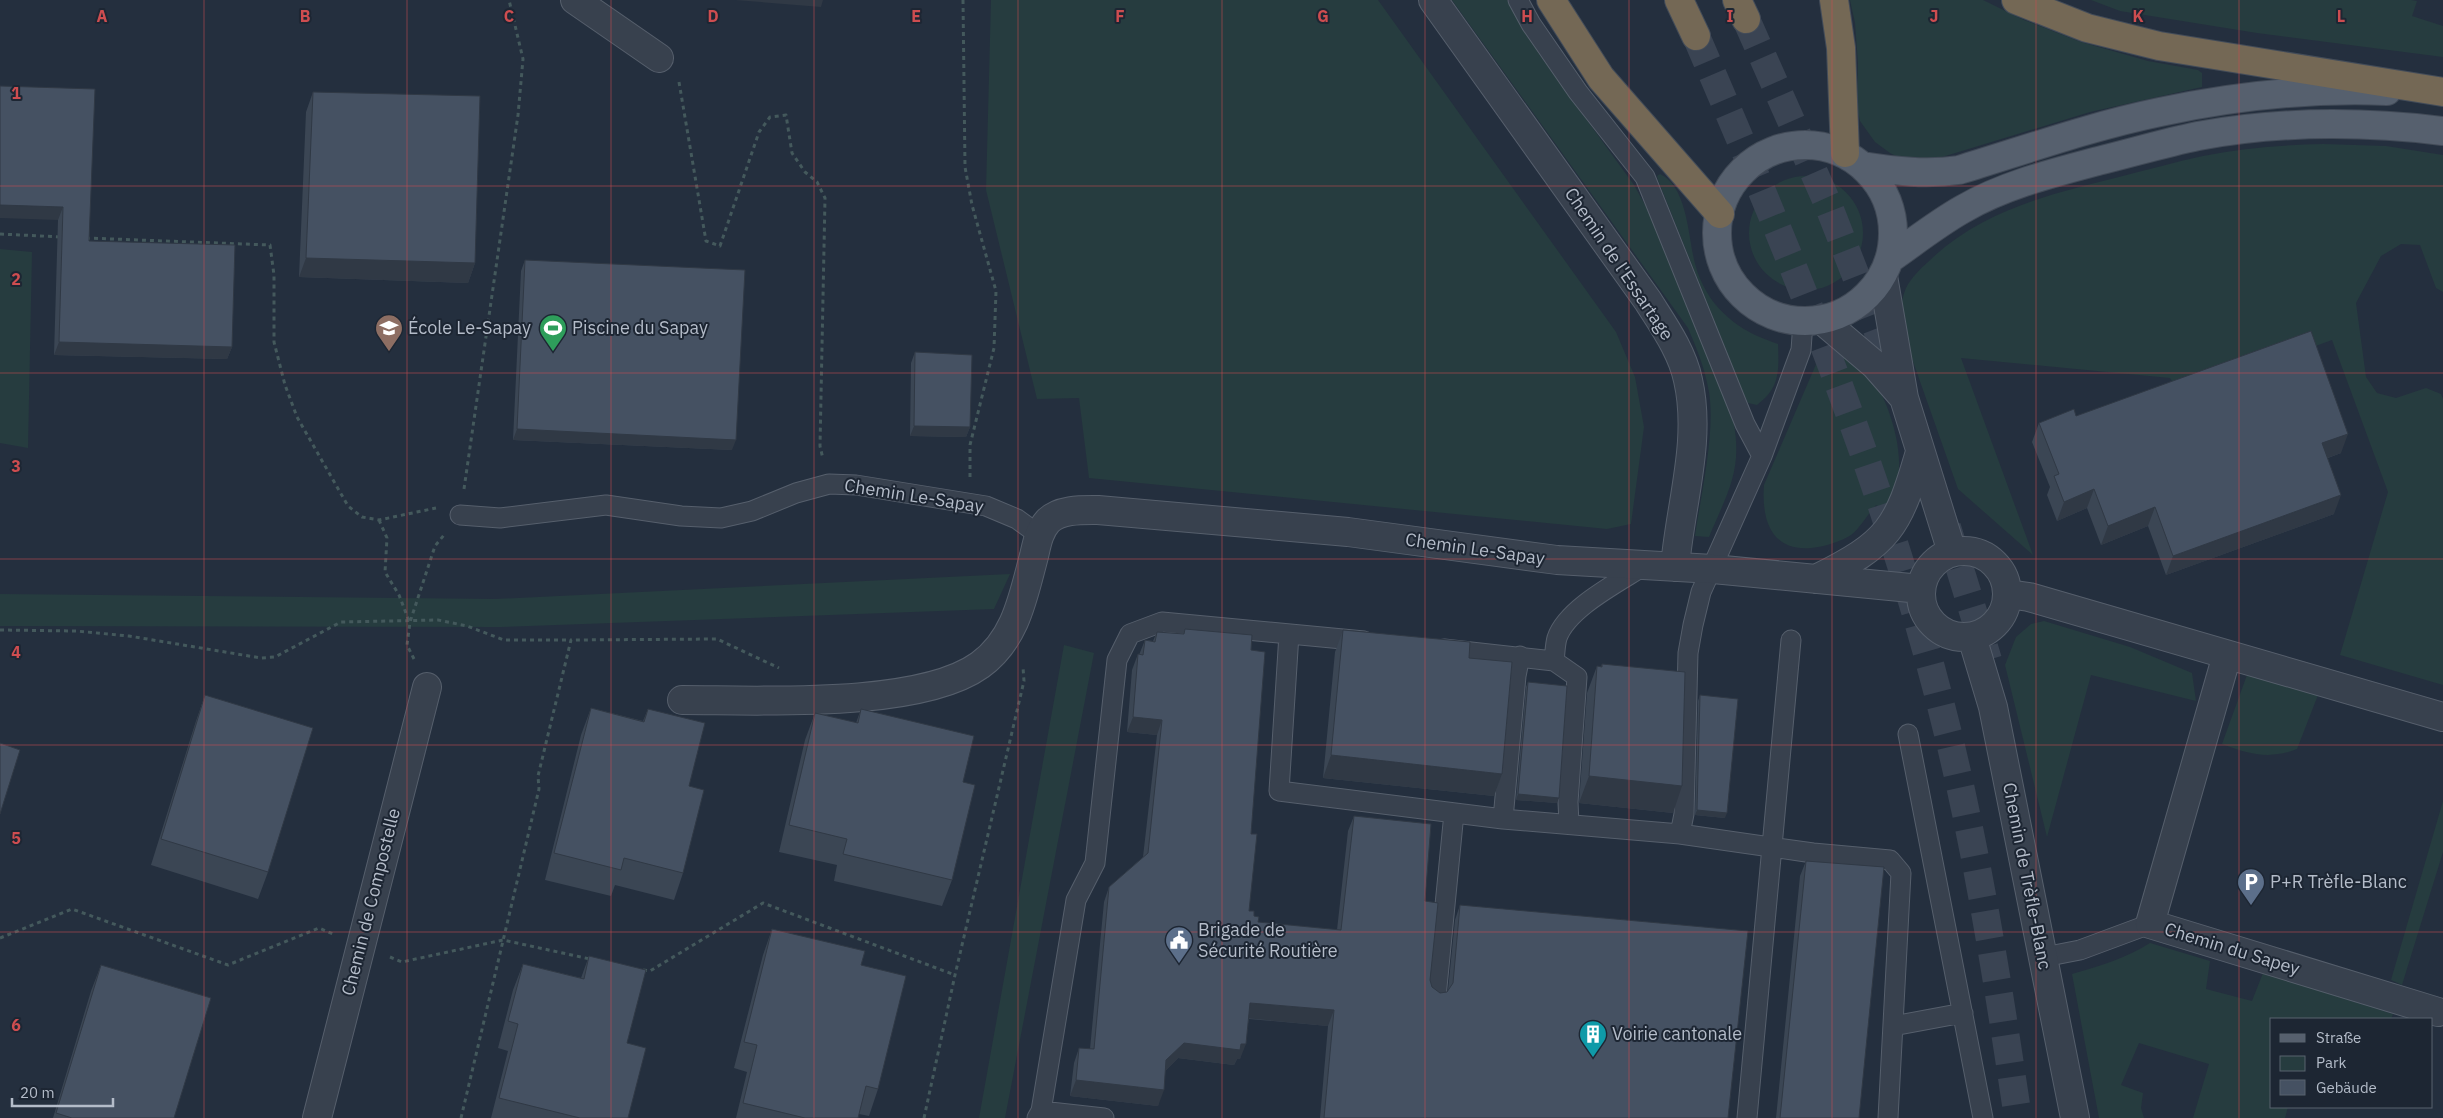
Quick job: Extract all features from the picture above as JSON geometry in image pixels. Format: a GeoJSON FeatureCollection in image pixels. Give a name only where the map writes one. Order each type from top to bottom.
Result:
{"type":"FeatureCollection","features":[{"type":"Feature","properties":{"kind":"highway"},"geometry":{"type":"LineString","coordinates":[[1551,0],[1601,78],[1720,214]]}},
{"type":"Feature","properties":{"kind":"highway"},"geometry":{"type":"LineString","coordinates":[[1679,0],[1696,36]]}},
{"type":"Feature","properties":{"kind":"highway"},"geometry":{"type":"LineString","coordinates":[[1834,0],[1854,160]]}},
{"type":"Feature","properties":{"kind":"highway"},"geometry":{"type":"LineString","coordinates":[[2016,0],[2087,28],[2158,46],[2443,93]]}},
{"type":"Feature","properties":{"kind":"main road"},"geometry":{"type":"LineString","coordinates":[[1854,160],[1924,173],[1959,170],[2119,122],[2159,112],[2244,98],[2322,91],[2443,93]]}},
{"type":"Feature","properties":{"kind":"main road"},"geometry":{"type":"LineString","coordinates":[[1887,267],[1894,236],[1889,206],[1876,180],[1854,160],[1834,149],[1811,146],[1780,149],[1767,154],[1753,162],[1736,179],[1724,198],[1717,242],[1723,266],[1733,284],[1753,305],[1782,318],[1812,321],[1850,310],[1864,299],[1887,267],[1962,209],[1992,195],[2050,175],[2166,143],[2223,132],[2288,125],[2357,124],[2443,131]]}},
{"type":"Feature","properties":{"kind":"street"},"geometry":{"type":"LineString","coordinates":[[575,0],[659,58]]}},
{"type":"Feature","properties":{"kind":"street","name":"Chemin de l'Essartage"},"geometry":{"type":"LineString","coordinates":[[1433,0],[1648,301],[1673,342],[1688,378],[1694,424],[1675,567]]}},
{"type":"Feature","properties":{"kind":"street"},"geometry":{"type":"LineString","coordinates":[[1887,267],[1904,398],[1952,552]]}},
{"type":"Feature","properties":{"kind":"street"},"geometry":{"type":"LineString","coordinates":[[1812,321],[1875,364],[1904,398]]}},
{"type":"Feature","properties":{"kind":"street"},"geometry":{"type":"LineString","coordinates":[[1816,579],[1846,564],[1873,546],[1891,529],[1908,493],[1920,452]]}},
{"type":"Feature","properties":{"kind":"street","name":"Chemin Le-Sapay"},"geometry":{"type":"LineString","coordinates":[[1039,534],[1049,520],[1072,510],[1098,510],[1348,532],[1557,560],[1713,569],[1921,590]]}},
{"type":"Feature","properties":{"kind":"street"},"geometry":{"type":"LineString","coordinates":[[682,700],[800,700],[872,696],[921,689],[955,678],[980,665],[1003,643],[1018,617],[1039,534]]}},
{"type":"Feature","properties":{"kind":"street"},"geometry":{"type":"LineString","coordinates":[[1968,550],[1984,554],[1996,564],[2005,578],[2008,594],[2005,608],[1998,622],[1986,632],[1972,637],[1958,637],[1934,626],[1926,615],[1921,603],[1924,577],[1930,566],[1940,557],[1952,552],[1968,550]]}},
{"type":"Feature","properties":{"kind":"street"},"geometry":{"type":"LineString","coordinates":[[2008,594],[2029,597],[2227,656],[2443,717]]}},
{"type":"Feature","properties":{"kind":"street","name":"Chemin de Trèfle-Blanc"},"geometry":{"type":"LineString","coordinates":[[1972,637],[1993,708],[2075,1118]]}},
{"type":"Feature","properties":{"kind":"street","name":"Chemin du Sapey"},"geometry":{"type":"LineString","coordinates":[[2227,656],[2150,924],[2438,1012]]}},
{"type":"Feature","properties":{"kind":"street","name":"Chemin de Compostelle"},"geometry":{"type":"LineString","coordinates":[[317,1118],[359,945],[427,687]]}},
{"type":"Feature","properties":{"kind":"lane"},"geometry":{"type":"LineString","coordinates":[[1518,0],[1578,92],[1645,177],[1746,424],[1762,456]]}},
{"type":"Feature","properties":{"kind":"lane"},"geometry":{"type":"LineString","coordinates":[[1680,834],[1684,814],[1688,652],[1692,625],[1701,592],[1713,569],[1762,456],[1812,321]]}},
{"type":"Feature","properties":{"kind":"lane","name":"Chemin Le-Sapay"},"geometry":{"type":"LineString","coordinates":[[460,515],[500,518],[606,505],[681,516],[722,518],[752,511],[796,493],[829,484],[856,485],[986,506],[1017,519],[1039,534]]}},
{"type":"Feature","properties":{"kind":"lane"},"geometry":{"type":"LineString","coordinates":[[1554,661],[1557,638],[1570,619],[1590,601],[1645,565]]}},
{"type":"Feature","properties":{"kind":"lane"},"geometry":{"type":"LineString","coordinates":[[1104,1118],[1039,1114],[1076,900],[1095,863],[1117,660],[1130,634],[1162,622],[1385,643]]}},
{"type":"Feature","properties":{"kind":"lane"},"geometry":{"type":"LineString","coordinates":[[1289,634],[1279,791],[1503,819],[1680,834],[1890,860],[1902,873],[1888,1118]]}},
{"type":"Feature","properties":{"kind":"lane"},"geometry":{"type":"LineString","coordinates":[[1747,1118],[1770,846],[1791,640]]}},
{"type":"Feature","properties":{"kind":"lane"},"geometry":{"type":"LineString","coordinates":[[1424,647],[1554,661],[1578,677],[1568,802],[1569,824]]}},
{"type":"Feature","properties":{"kind":"lane"},"geometry":{"type":"LineString","coordinates":[[1503,819],[1516,676],[1520,656]]}},
{"type":"Feature","properties":{"kind":"lane"},"geometry":{"type":"LineString","coordinates":[[1908,734],[1983,1118]]}},
{"type":"Feature","properties":{"kind":"lane"},"geometry":{"type":"LineString","coordinates":[[1436,997],[1454,813]]}},
{"type":"Feature","properties":{"kind":"lane"},"geometry":{"type":"LineString","coordinates":[[2044,957],[2080,950],[2150,924]]}},
{"type":"Feature","properties":{"kind":"lane"},"geometry":{"type":"LineString","coordinates":[[1893,1026],[1962,1012]]}},
{"type":"Feature","properties":{"kind":"path"},"geometry":{"type":"LineString","coordinates":[[427,687],[406,645],[410,622],[435,546],[460,515],[518,115],[523,59],[509,0]]}},
{"type":"Feature","properties":{"kind":"path"},"geometry":{"type":"LineString","coordinates":[[963,0],[965,166],[972,205],[996,291],[994,348],[970,445],[969,503]]}},
{"type":"Feature","properties":{"kind":"path"},"geometry":{"type":"LineString","coordinates":[[659,58],[674,67],[679,80],[706,241],[720,246],[759,132],[770,117],[786,115],[792,152],[805,172],[817,182],[825,198],[820,446],[829,484]]}},
{"type":"Feature","properties":{"kind":"path"},"geometry":{"type":"LineString","coordinates":[[0,234],[68,237]]}},
{"type":"Feature","properties":{"kind":"path"},"geometry":{"type":"LineString","coordinates":[[77,237],[270,245],[274,275],[274,342],[285,385],[297,417],[348,506],[362,517],[378,520],[435,508],[460,515]]}},
{"type":"Feature","properties":{"kind":"path"},"geometry":{"type":"LineString","coordinates":[[378,520],[387,538],[385,572],[399,595],[410,622]]}},
{"type":"Feature","properties":{"kind":"path"},"geometry":{"type":"LineString","coordinates":[[924,1118],[955,975],[1024,681],[1018,617]]}},
{"type":"Feature","properties":{"kind":"path"},"geometry":{"type":"LineString","coordinates":[[0,630],[76,631],[128,636],[261,658],[275,656],[341,622],[438,620],[467,626],[504,640],[717,639],[782,669],[800,700]]}},
{"type":"Feature","properties":{"kind":"path"},"geometry":{"type":"LineString","coordinates":[[461,1118],[540,789],[538,776],[570,640]]}},
{"type":"Feature","properties":{"kind":"path"},"geometry":{"type":"LineString","coordinates":[[640,970],[650,971],[764,904],[955,975]]}},
{"type":"Feature","properties":{"kind":"path"},"geometry":{"type":"LineString","coordinates":[[0,938],[72,909],[228,965],[319,928],[359,945]]}},
{"type":"Feature","properties":{"kind":"path"},"geometry":{"type":"LineString","coordinates":[[402,962],[503,940],[592,960]]}},
{"type":"Feature","properties":{"kind":"green space"},"geometry":{"type":"Polygon","coordinates":[[[991,0],[1378,0],[1616,332],[1635,377],[1644,427],[1631,524],[1607,529],[1089,478],[1079,398],[1037,399],[986,190],[991,0]]]}},
{"type":"Feature","properties":{"kind":"green space"},"geometry":{"type":"Polygon","coordinates":[[[1452,0],[1507,0],[1539,54],[1634,185],[1654,221],[1732,414],[1736,450],[1733,478],[1709,537],[1695,536],[1707,460],[1711,421],[1710,403],[1704,372],[1688,328],[1452,0]]]}},
{"type":"Feature","properties":{"kind":"green space"},"geometry":{"type":"Polygon","coordinates":[[[1850,0],[1983,0],[2024,20],[2081,42],[2148,61],[2198,70],[2202,73],[2202,87],[2090,112],[1929,161],[1904,160],[1875,142],[1860,121],[1857,108],[1858,63],[1855,23],[1850,0]]]}},
{"type":"Feature","properties":{"kind":"green space"},"geometry":{"type":"Polygon","coordinates":[[[2091,0],[2411,0],[2417,1],[2412,16],[2443,26],[2443,57],[2257,33],[2120,11],[2091,0]]]}},
{"type":"Feature","properties":{"kind":"green space"},"geometry":{"type":"Polygon","coordinates":[[[2323,144],[2386,146],[2443,155],[2443,292],[2436,288],[2420,245],[2401,244],[2381,256],[2356,303],[2366,377],[2377,393],[2396,398],[2426,388],[2441,394],[2443,399],[2443,685],[2340,655],[2388,492],[2332,340],[2238,374],[2174,385],[2170,378],[1961,358],[2033,555],[1958,489],[1904,336],[1901,318],[1902,306],[1904,294],[1910,281],[1948,244],[1993,217],[2067,190],[2203,156],[2263,147],[2323,144]]]}},
{"type":"Feature","properties":{"kind":"green space"},"geometry":{"type":"Polygon","coordinates":[[[1660,174],[1670,181],[1677,190],[1686,216],[1697,272],[1712,300],[1736,324],[1778,344],[1778,371],[1774,385],[1765,399],[1757,405],[1748,403],[1744,395],[1658,180],[1657,176],[1660,174]]]}},
{"type":"Feature","properties":{"kind":"green space"},"geometry":{"type":"Polygon","coordinates":[[[1806,176],[1828,180],[1846,193],[1859,211],[1863,233],[1859,255],[1846,273],[1828,286],[1806,290],[1784,286],[1766,273],[1753,255],[1749,233],[1753,211],[1766,193],[1784,180],[1806,176]]]}},
{"type":"Feature","properties":{"kind":"green space"},"geometry":{"type":"Polygon","coordinates":[[[0,249],[32,252],[28,448],[0,443],[0,249]]]}},
{"type":"Feature","properties":{"kind":"green space"},"geometry":{"type":"Polygon","coordinates":[[[1830,349],[1852,358],[1862,366],[1880,392],[1893,423],[1897,439],[1899,454],[1898,479],[1887,513],[1876,505],[1861,525],[1851,535],[1843,539],[1818,547],[1803,548],[1791,546],[1773,534],[1768,524],[1765,512],[1764,485],[1820,355],[1830,349]]]}},
{"type":"Feature","properties":{"kind":"green space"},"geometry":{"type":"Polygon","coordinates":[[[1010,574],[994,609],[501,627],[0,626],[0,594],[496,599],[1010,574]]]}},
{"type":"Feature","properties":{"kind":"green space"},"geometry":{"type":"Polygon","coordinates":[[[2044,621],[2130,647],[2192,673],[2196,701],[2091,675],[2047,837],[2005,665],[2016,637],[2031,624],[2044,621]]]}},
{"type":"Feature","properties":{"kind":"green space"},"geometry":{"type":"Polygon","coordinates":[[[1064,645],[1094,653],[1005,1118],[979,1118],[1064,645]]]}},
{"type":"Feature","properties":{"kind":"green space"},"geometry":{"type":"Polygon","coordinates":[[[2247,675],[2318,695],[2297,749],[2268,755],[2241,751],[2222,744],[2247,675]]]}},
{"type":"Feature","properties":{"kind":"green space"},"geometry":{"type":"Polygon","coordinates":[[[2443,801],[2443,852],[2402,985],[2391,980],[2443,801]]]}},
{"type":"Feature","properties":{"kind":"green space"},"geometry":{"type":"Polygon","coordinates":[[[2150,943],[2210,961],[2206,989],[2252,1001],[2263,973],[2393,1014],[2391,1018],[2270,1018],[2270,1108],[2288,1108],[2285,1118],[2193,1118],[2209,1064],[2139,1043],[2121,1085],[2143,1093],[2141,1108],[2144,1118],[2099,1118],[2072,974],[2102,965],[2150,943]]]}},
{"type":"Feature","properties":{"kind":"building"},"geometry":{"type":"Polygon","coordinates":[[[0,86],[95,89],[89,241],[235,245],[232,347],[59,342],[63,207],[0,205],[0,86]]]}},
{"type":"Feature","properties":{"kind":"building"},"geometry":{"type":"Polygon","coordinates":[[[313,92],[480,96],[475,263],[306,258],[313,92]]]}},
{"type":"Feature","properties":{"kind":"building"},"geometry":{"type":"Polygon","coordinates":[[[525,260],[745,270],[736,440],[517,429],[525,260]]]}},
{"type":"Feature","properties":{"kind":"building"},"geometry":{"type":"Polygon","coordinates":[[[2311,331],[2348,434],[2322,443],[2341,495],[2173,556],[2155,507],[2108,526],[2094,489],[2064,502],[2054,476],[2059,474],[2039,423],[2074,409],[2076,416],[2311,331]]]}},
{"type":"Feature","properties":{"kind":"building"},"geometry":{"type":"Polygon","coordinates":[[[915,352],[972,355],[970,427],[914,426],[915,352]]]}},
{"type":"Feature","properties":{"kind":"building"},"geometry":{"type":"Polygon","coordinates":[[[1185,629],[1252,635],[1251,650],[1265,652],[1251,834],[1257,834],[1249,911],[1254,911],[1254,916],[1259,917],[1258,922],[1341,930],[1354,816],[1431,824],[1425,901],[1438,903],[1430,980],[1432,987],[1440,993],[1447,992],[1453,983],[1460,905],[1748,931],[1728,1118],[1324,1118],[1334,1010],[1250,1003],[1246,1044],[1241,1044],[1240,1050],[1184,1043],[1166,1060],[1164,1090],[1076,1080],[1079,1048],[1094,1049],[1109,887],[1148,853],[1162,720],[1133,717],[1138,654],[1143,655],[1145,640],[1155,642],[1157,632],[1184,634],[1185,629]]]}},
{"type":"Feature","properties":{"kind":"building"},"geometry":{"type":"Polygon","coordinates":[[[1343,630],[1470,642],[1469,658],[1512,662],[1502,774],[1331,755],[1343,630]]]}},
{"type":"Feature","properties":{"kind":"building"},"geometry":{"type":"Polygon","coordinates":[[[1602,664],[1685,672],[1682,786],[1589,776],[1597,666],[1602,667],[1602,664]]]}},
{"type":"Feature","properties":{"kind":"building"},"geometry":{"type":"Polygon","coordinates":[[[1528,682],[1567,686],[1559,798],[1518,794],[1528,682]]]}},
{"type":"Feature","properties":{"kind":"building"},"geometry":{"type":"Polygon","coordinates":[[[205,695],[313,728],[268,872],[161,839],[205,695]]]}},
{"type":"Feature","properties":{"kind":"building"},"geometry":{"type":"Polygon","coordinates":[[[1700,695],[1738,699],[1727,813],[1697,810],[1700,695]]]}},
{"type":"Feature","properties":{"kind":"building"},"geometry":{"type":"Polygon","coordinates":[[[591,708],[644,722],[648,709],[705,723],[689,786],[704,790],[683,873],[624,858],[621,870],[554,853],[591,708]]]}},
{"type":"Feature","properties":{"kind":"building"},"geometry":{"type":"Polygon","coordinates":[[[861,709],[974,736],[963,782],[975,785],[952,880],[843,854],[847,839],[789,825],[815,713],[858,723],[861,709]]]}},
{"type":"Feature","properties":{"kind":"building"},"geometry":{"type":"Polygon","coordinates":[[[0,743],[20,750],[0,814],[0,743]]]}},
{"type":"Feature","properties":{"kind":"building"},"geometry":{"type":"Polygon","coordinates":[[[1806,861],[1884,867],[1859,1118],[1780,1118],[1806,861]]]}},
{"type":"Feature","properties":{"kind":"building"},"geometry":{"type":"Polygon","coordinates":[[[772,929],[865,951],[861,965],[906,976],[878,1089],[866,1086],[858,1118],[805,1118],[743,1103],[757,1045],[744,1042],[772,929]]]}},
{"type":"Feature","properties":{"kind":"building"},"geometry":{"type":"Polygon","coordinates":[[[589,956],[646,970],[627,1043],[646,1048],[628,1118],[580,1118],[499,1098],[518,1024],[508,1021],[523,964],[584,979],[589,956]]]}},
{"type":"Feature","properties":{"kind":"building"},"geometry":{"type":"Polygon","coordinates":[[[101,965],[211,998],[174,1118],[72,1118],[56,1113],[101,965]]]}},
{"type":"Feature","properties":{"kind":"tunnel"},"geometry":{"type":"LineString","coordinates":[[1746,19],[1827,202],[1894,373]]}},
{"type":"Feature","properties":{"kind":"tunnel"},"geometry":{"type":"LineString","coordinates":[[1696,36],[1765,198],[1830,362],[1861,445],[1915,613],[1939,698],[1964,802],[1993,960],[2018,1118]]}},
{"type":"Feature","properties":{"kind":"tunnel"},"geometry":{"type":"LineString","coordinates":[[1947,527],[1988,660]]}},
{"type":"Feature","properties":{"kind":"place","name":"École Le-Sapay"},"geometry":{"type":"Point","coordinates":[389,352]}},
{"type":"Feature","properties":{"kind":"place","name":"Piscine du Sapay"},"geometry":{"type":"Point","coordinates":[553,352]}},
{"type":"Feature","properties":{"kind":"place","name":"P+R Trèfle-Blanc"},"geometry":{"type":"Point","coordinates":[2251,906]}},
{"type":"Feature","properties":{"kind":"place","name":"Brigade de Sécurité Routière"},"geometry":{"type":"Point","coordinates":[1179,964]}},
{"type":"Feature","properties":{"kind":"place","name":"Voirie cantonale"},"geometry":{"type":"Point","coordinates":[1593,1058]}}]}
